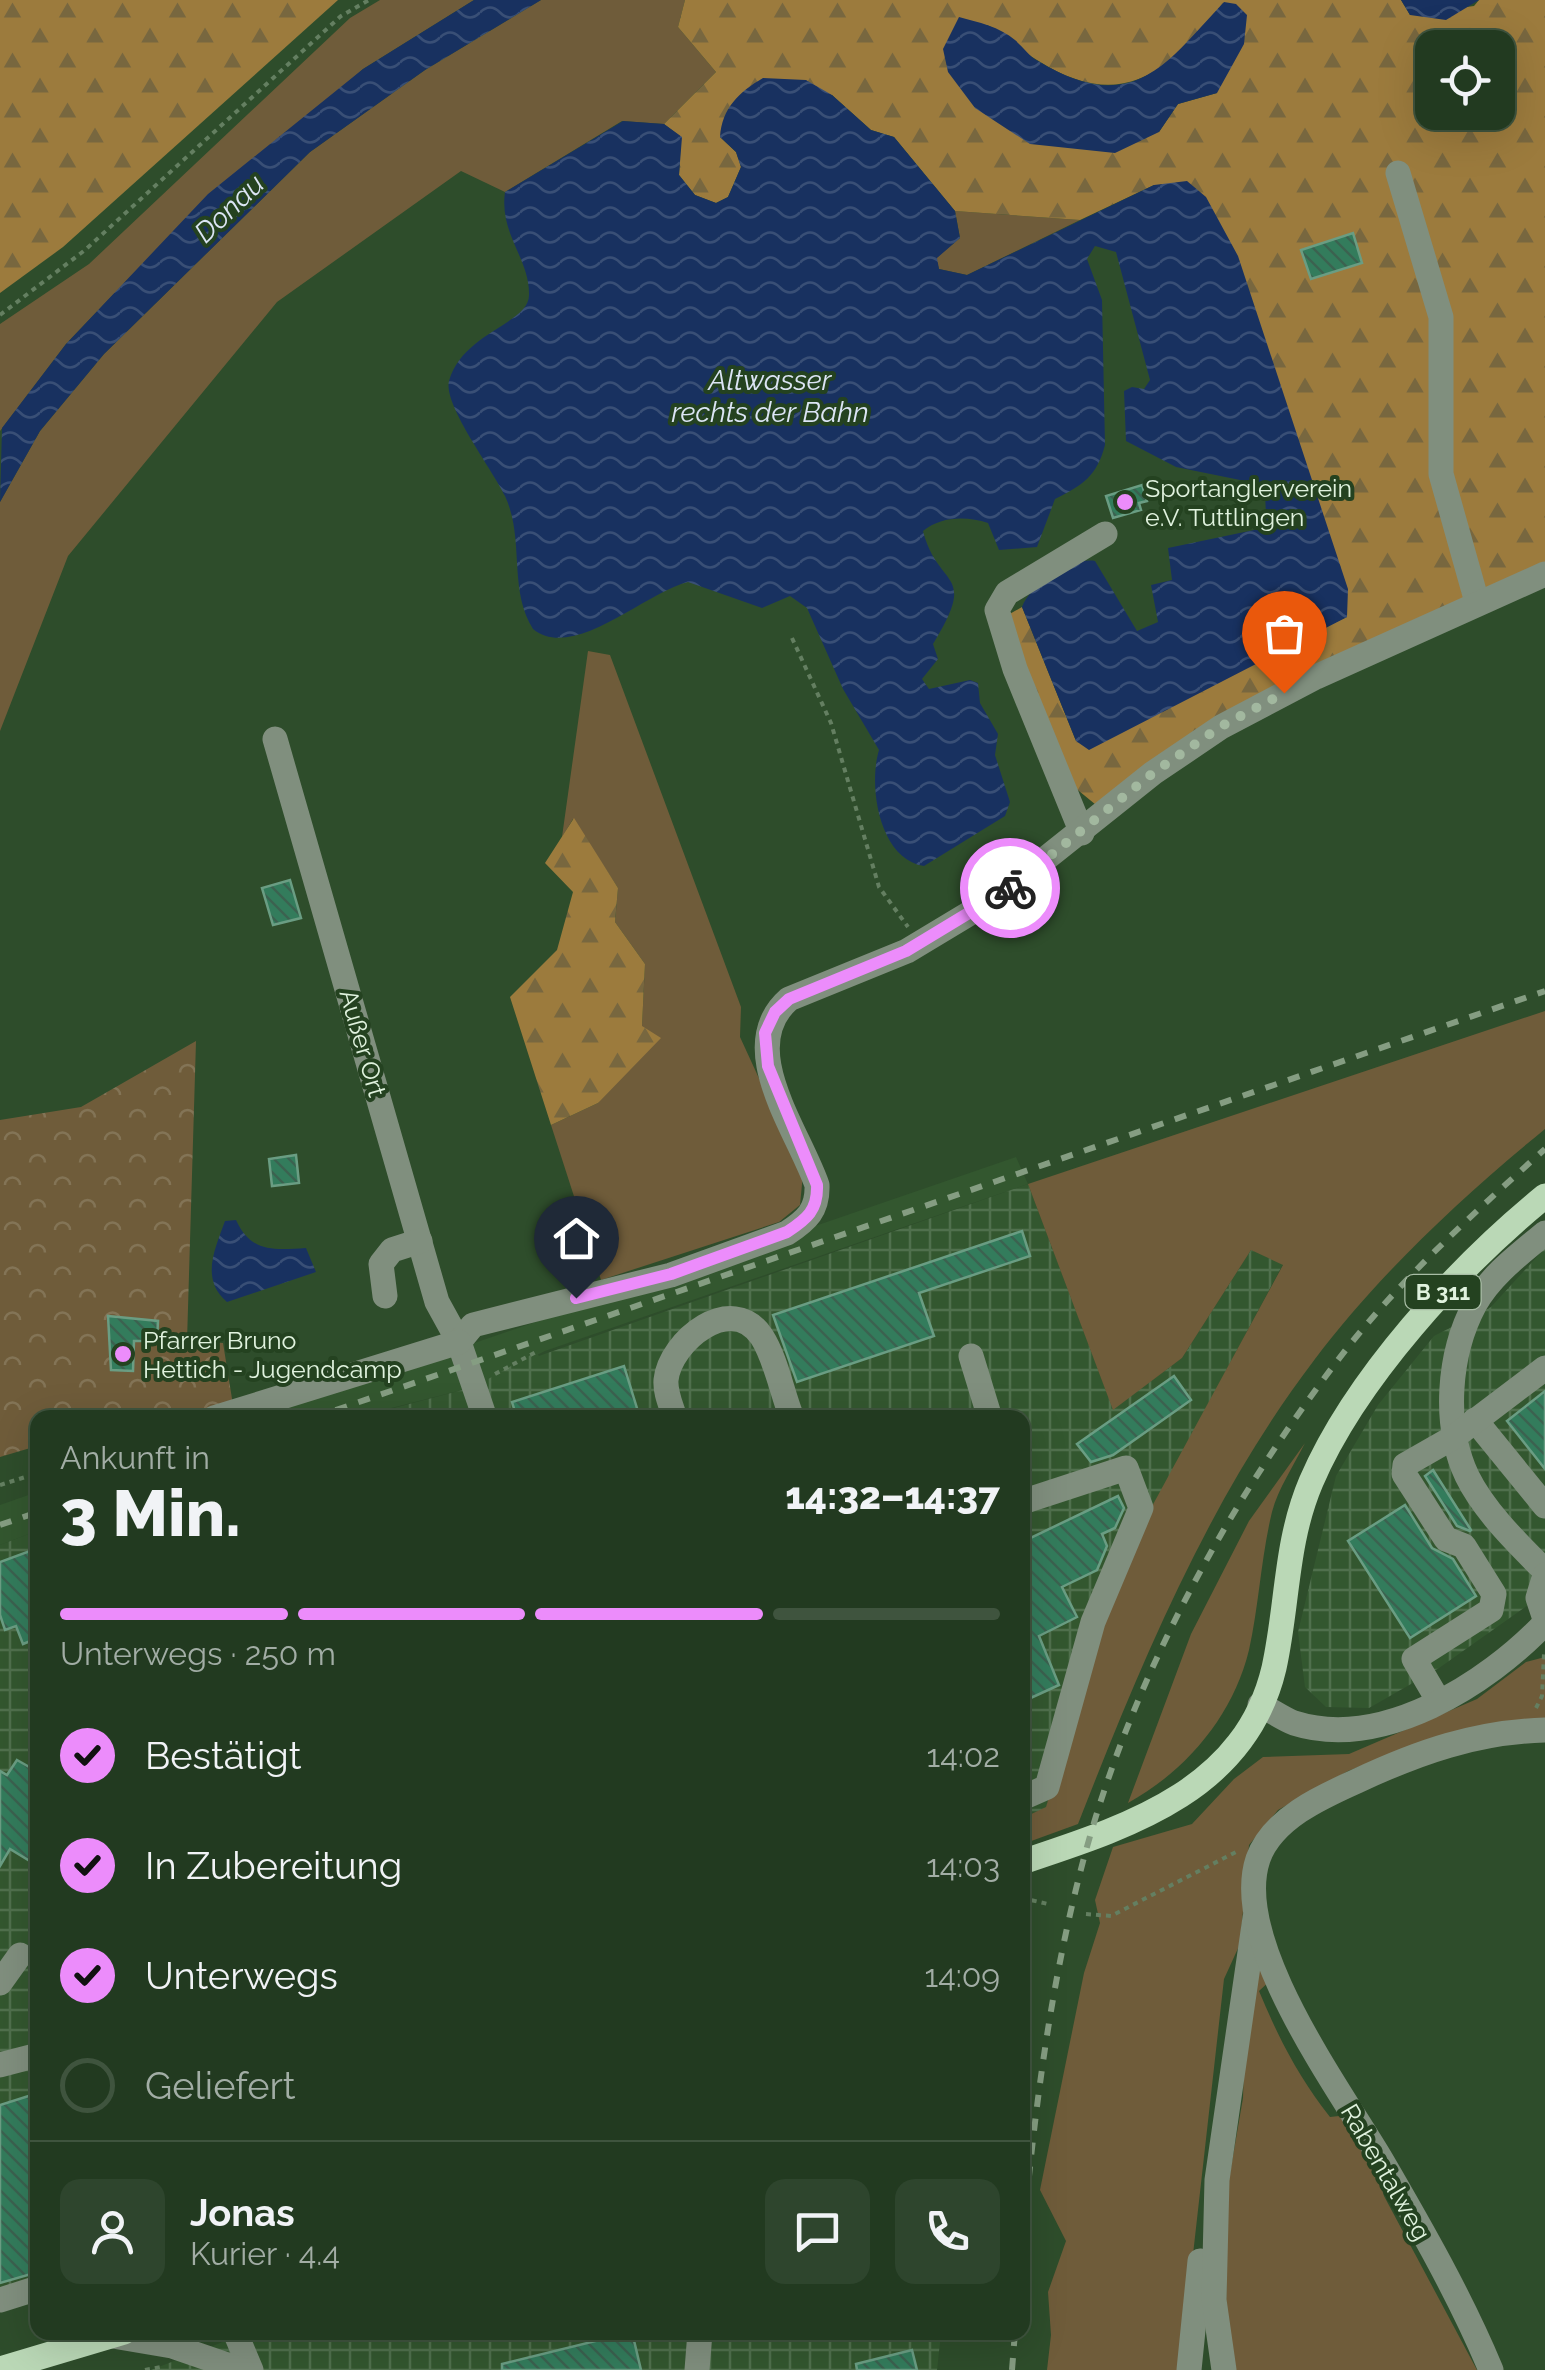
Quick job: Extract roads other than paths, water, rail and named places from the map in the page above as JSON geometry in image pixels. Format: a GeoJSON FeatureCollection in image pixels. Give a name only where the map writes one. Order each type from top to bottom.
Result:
{"type":"FeatureCollection","features":[{"type":"Feature","properties":{"kind":"main road","name":"B 311"},"geometry":{"type":"LineString","coordinates":[[1030,1859],[1136,1824],[1176,1801],[1226,1757],[1260,1704],[1274,1669],[1294,1528],[1323,1456],[1357,1402],[1449,1285],[1498,1234],[1545,1196]]}},
{"type":"Feature","properties":{"kind":"main road"},"geometry":{"type":"LineString","coordinates":[[0,2369],[99,2340]]}},
{"type":"Feature","properties":{"kind":"street"},"geometry":{"type":"LineString","coordinates":[[1398,174],[1441,317],[1441,474],[1477,602]]}},
{"type":"Feature","properties":{"kind":"street"},"geometry":{"type":"LineString","coordinates":[[1082,833],[1014,669],[997,610],[1007,593],[1105,534]]}},
{"type":"Feature","properties":{"kind":"street"},"geometry":{"type":"LineString","coordinates":[[240,1410],[459,1342],[473,1325],[671,1274],[787,1232],[804,1222],[818,1200],[817,1185],[768,1066],[765,1033],[769,1020],[789,999],[857,974],[920,943],[1000,895],[1153,773],[1220,727],[1316,676],[1545,574]]}},
{"type":"Feature","properties":{"kind":"street","name":"Außer Ort"},"geometry":{"type":"LineString","coordinates":[[275,739],[437,1302],[459,1342],[482,1410]]}},
{"type":"Feature","properties":{"kind":"street"},"geometry":{"type":"LineString","coordinates":[[1260,1704],[1294,1722],[1336,1730],[1392,1723],[1438,1700],[1525,1644],[1545,1620],[1538,1598],[1545,1573],[1469,1480],[1454,1437],[1456,1362],[1474,1305],[1500,1270],[1545,1234]]}},
{"type":"Feature","properties":{"kind":"street"},"geometry":{"type":"LineString","coordinates":[[384,1296],[381,1264],[392,1250],[420,1241]]}},
{"type":"Feature","properties":{"kind":"street"},"geometry":{"type":"LineString","coordinates":[[672,1410],[666,1392],[672,1361],[696,1331],[712,1322],[732,1319],[749,1324],[762,1337],[789,1410]]}},
{"type":"Feature","properties":{"kind":"street"},"geometry":{"type":"LineString","coordinates":[[971,1356],[988,1410]]}},
{"type":"Feature","properties":{"kind":"street"},"geometry":{"type":"LineString","coordinates":[[1438,1700],[1414,1659],[1491,1610],[1494,1602],[1464,1546],[1446,1540],[1404,1474],[1405,1465],[1454,1437],[1545,1368]]}},
{"type":"Feature","properties":{"kind":"street"},"geometry":{"type":"LineString","coordinates":[[1476,1420],[1545,1506]]}},
{"type":"Feature","properties":{"kind":"street"},"geometry":{"type":"LineString","coordinates":[[1030,1499],[1126,1468],[1137,1487],[1140,1508],[1093,1622],[1047,1787],[1030,1794]]}},
{"type":"Feature","properties":{"kind":"street"},"geometry":{"type":"LineString","coordinates":[[1224,2370],[1214,2300],[1214,2239],[1241,1994],[1256,1913],[1258,1858],[1273,1832],[1319,1798],[1424,1750],[1500,1731],[1535,1730]]}},
{"type":"Feature","properties":{"kind":"street","name":"Rabentalweg"},"geometry":{"type":"LineString","coordinates":[[1256,1913],[1275,1977],[1382,2162],[1491,2370]]}},
{"type":"Feature","properties":{"kind":"street"},"geometry":{"type":"LineString","coordinates":[[0,1984],[20,1954]]}},
{"type":"Feature","properties":{"kind":"street"},"geometry":{"type":"LineString","coordinates":[[0,2065],[30,2057]]}},
{"type":"Feature","properties":{"kind":"street"},"geometry":{"type":"LineString","coordinates":[[1189,2370],[1213,2156],[1225,2136]]}},
{"type":"Feature","properties":{"kind":"street"},"geometry":{"type":"LineString","coordinates":[[0,2300],[30,2291]]}},
{"type":"Feature","properties":{"kind":"street"},"geometry":{"type":"LineString","coordinates":[[146,2340],[242,2370]]}},
{"type":"Feature","properties":{"kind":"street"},"geometry":{"type":"LineString","coordinates":[[239,2340],[252,2370]]}},
{"type":"Feature","properties":{"kind":"street"},"geometry":{"type":"LineString","coordinates":[[697,2370],[699,2340]]}},
{"type":"Feature","properties":{"kind":"water","name":"Donau"},"geometry":{"type":"Polygon","coordinates":[[[474,0],[541,0],[425,70],[310,152],[104,354],[40,431],[0,502],[2,428],[66,344],[208,194],[363,69],[474,0]]]}},
{"type":"Feature","properties":{"kind":"water"},"geometry":{"type":"Polygon","coordinates":[[[1401,0],[1479,0],[1446,20],[1410,15],[1401,0]]]}},
{"type":"Feature","properties":{"kind":"water"},"geometry":{"type":"Polygon","coordinates":[[[1224,2],[1236,4],[1247,15],[1244,44],[1217,93],[1178,104],[1159,132],[1115,153],[1030,144],[975,108],[948,72],[943,49],[959,17],[1003,32],[1035,59],[1071,77],[1099,85],[1123,84],[1144,77],[1164,63],[1224,2]]]}},
{"type":"Feature","properties":{"kind":"water","name":"Altwasser rechts der Bahn"},"geometry":{"type":"Polygon","coordinates":[[[763,78],[806,80],[832,95],[871,130],[894,137],[955,211],[960,238],[937,258],[939,269],[967,275],[1154,185],[1187,181],[1206,197],[1238,256],[1348,589],[1347,617],[1089,750],[1076,741],[1022,607],[1026,599],[1064,568],[1095,561],[1137,631],[1158,622],[1151,585],[1172,580],[1168,548],[1254,530],[1266,515],[1265,493],[1245,481],[1176,467],[1126,441],[1124,391],[1132,387],[1144,389],[1150,380],[1116,252],[1095,246],[1087,259],[1102,300],[1105,445],[1098,465],[1081,484],[1055,499],[1037,547],[999,550],[988,523],[972,519],[946,520],[923,531],[954,591],[953,603],[933,644],[938,659],[922,679],[929,689],[970,680],[978,683],[980,703],[998,734],[995,755],[1010,802],[1005,816],[924,866],[896,850],[887,836],[880,819],[875,782],[879,750],[843,689],[807,608],[790,596],[762,608],[688,582],[588,632],[549,637],[533,629],[521,597],[511,512],[449,392],[456,364],[480,340],[518,314],[529,295],[525,270],[506,221],[505,192],[623,121],[664,124],[682,137],[679,175],[695,195],[716,203],[728,197],[741,167],[736,152],[720,137],[724,118],[739,95],[763,78]]]}},
{"type":"Feature","properties":{"kind":"water"},"geometry":{"type":"Polygon","coordinates":[[[236,1220],[256,1244],[274,1249],[306,1248],[316,1272],[227,1302],[214,1284],[212,1263],[225,1221],[236,1220]]]}},
{"type":"Feature","properties":{"kind":"railway"},"geometry":{"type":"LineString","coordinates":[[336,1410],[1545,991]]}},
{"type":"Feature","properties":{"kind":"railway"},"geometry":{"type":"LineString","coordinates":[[1030,2166],[1043,2062],[1079,1877],[1124,1735],[1186,1598],[1262,1468],[1348,1347],[1418,1269],[1545,1149]]}},
{"type":"Feature","properties":{"kind":"railway"},"geometry":{"type":"LineString","coordinates":[[0,1525],[30,1515]]}},
{"type":"Feature","properties":{"kind":"railway"},"geometry":{"type":"LineString","coordinates":[[1012,2370],[1014,2340]]}},
{"type":"Feature","properties":{"kind":"place","name":"Sportanglerverein e.V. Tuttlingen"},"geometry":{"type":"Point","coordinates":[1125,502]}},
{"type":"Feature","properties":{"kind":"place","name":"Pfarrer Bruno Hettich - Jugendcamp"},"geometry":{"type":"Point","coordinates":[123,1354]}}]}
